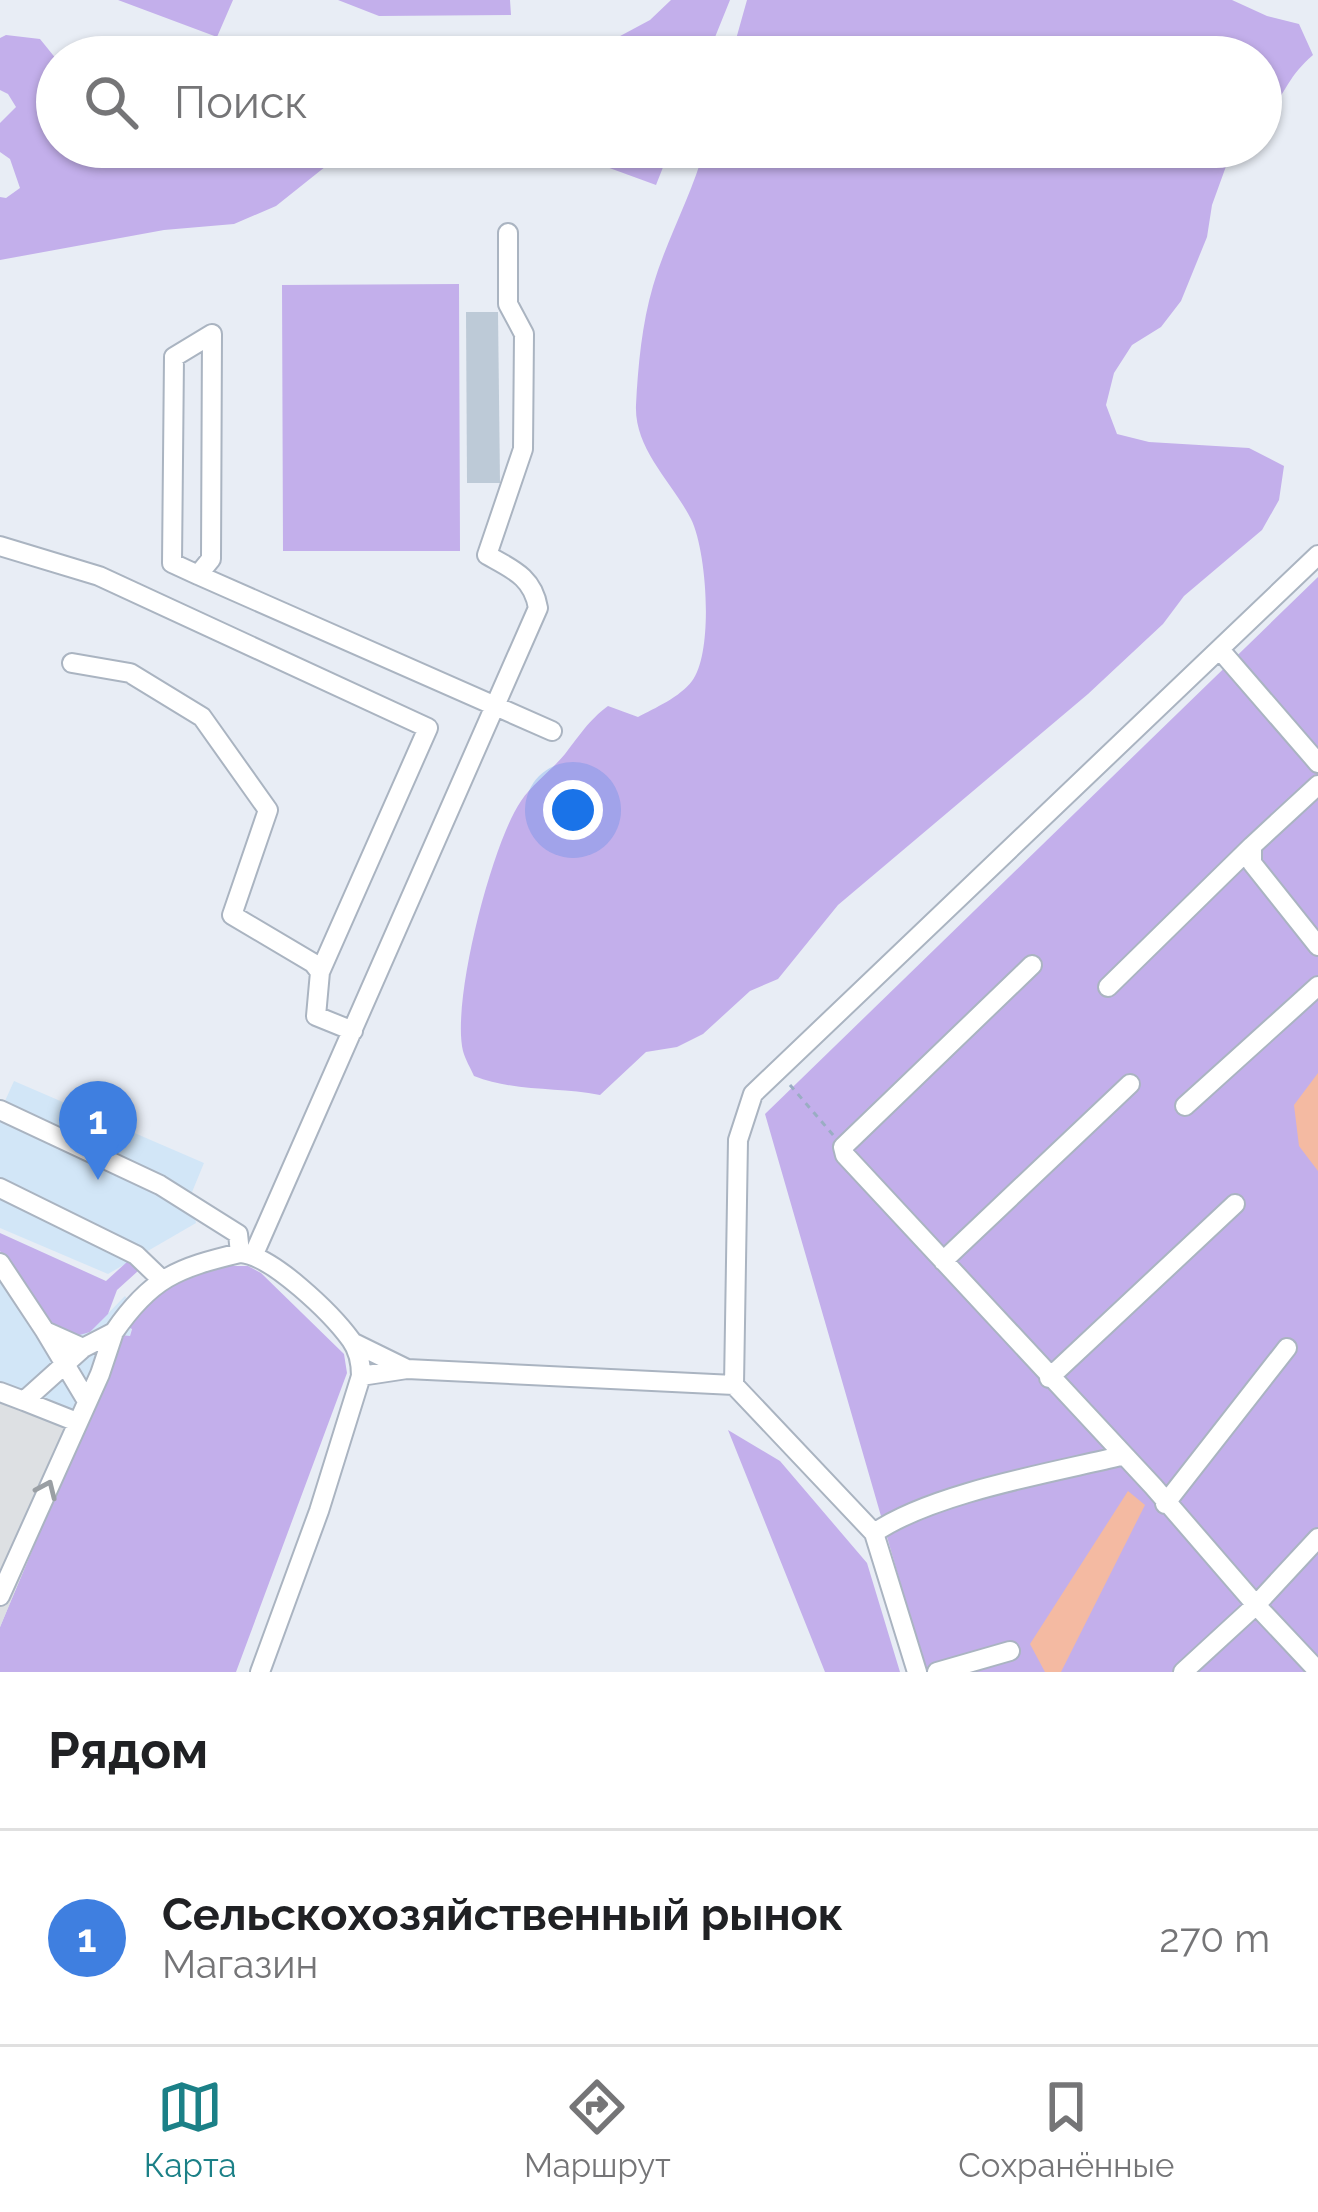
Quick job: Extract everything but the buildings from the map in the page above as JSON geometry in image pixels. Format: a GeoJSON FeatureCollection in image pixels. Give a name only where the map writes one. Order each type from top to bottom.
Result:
{"type":"FeatureCollection","features":[{"type":"Feature","properties":{"kind":"street"},"geometry":{"type":"LineString","coordinates":[[0,1597],[114,1332],[138,1296],[161,1279],[247,1253],[353,1031],[538,608],[536,593],[526,578],[487,555],[523,448],[524,334],[508,304],[508,233]]}},
{"type":"Feature","properties":{"kind":"street"},"geometry":{"type":"LineString","coordinates":[[198,575],[212,560],[212,334],[174,357],[172,563],[198,575],[497,706],[552,731]]}},
{"type":"Feature","properties":{"kind":"street"},"geometry":{"type":"LineString","coordinates":[[0,546],[100,576],[428,728],[320,972],[316,1016],[353,1031]]}},
{"type":"Feature","properties":{"kind":"street"},"geometry":{"type":"LineString","coordinates":[[734,1385],[738,1140],[753,1094],[1318,556]]}},
{"type":"Feature","properties":{"kind":"street"},"geometry":{"type":"LineString","coordinates":[[1221,651],[1318,763]]}},
{"type":"Feature","properties":{"kind":"street"},"geometry":{"type":"LineString","coordinates":[[72,664],[130,673],[202,717],[268,810],[232,915],[313,963],[320,972]]}},
{"type":"Feature","properties":{"kind":"street"},"geometry":{"type":"LineString","coordinates":[[1108,987],[1318,785]]}},
{"type":"Feature","properties":{"kind":"street"},"geometry":{"type":"LineString","coordinates":[[1252,846],[1252,863],[1318,946]]}},
{"type":"Feature","properties":{"kind":"street"},"geometry":{"type":"LineString","coordinates":[[1032,965],[843,1147],[845,1155],[1318,1671]]}},
{"type":"Feature","properties":{"kind":"street"},"geometry":{"type":"LineString","coordinates":[[1186,1106],[1318,986]]}},
{"type":"Feature","properties":{"kind":"street"},"geometry":{"type":"LineString","coordinates":[[943,1262],[1130,1084]]}},
{"type":"Feature","properties":{"kind":"street"},"geometry":{"type":"LineString","coordinates":[[0,1110],[160,1185],[238,1234],[247,1253],[315,1303],[354,1342],[407,1369]]}},
{"type":"Feature","properties":{"kind":"street"},"geometry":{"type":"LineString","coordinates":[[0,1188],[136,1255],[161,1279]]}},
{"type":"Feature","properties":{"kind":"street"},"geometry":{"type":"LineString","coordinates":[[1049,1378],[1234,1204]]}},
{"type":"Feature","properties":{"kind":"street"},"geometry":{"type":"LineString","coordinates":[[0,1263],[87,1401]]}},
{"type":"Feature","properties":{"kind":"street"},"geometry":{"type":"LineString","coordinates":[[45,1330],[83,1348]]}},
{"type":"Feature","properties":{"kind":"street"},"geometry":{"type":"LineString","coordinates":[[24,1401],[83,1348],[114,1332]]}},
{"type":"Feature","properties":{"kind":"street"},"geometry":{"type":"LineString","coordinates":[[260,1672],[362,1376],[354,1342]]}},
{"type":"Feature","properties":{"kind":"street"},"geometry":{"type":"LineString","coordinates":[[1165,1504],[1287,1348]]}},
{"type":"Feature","properties":{"kind":"street"},"geometry":{"type":"LineString","coordinates":[[362,1376],[407,1369],[734,1385],[874,1533],[917,1672]]}},
{"type":"Feature","properties":{"kind":"street"},"geometry":{"type":"LineString","coordinates":[[0,1392],[77,1422]]}},
{"type":"Feature","properties":{"kind":"street"},"geometry":{"type":"LineString","coordinates":[[874,1533],[898,1516],[1121,1456]]}},
{"type":"Feature","properties":{"kind":"street"},"geometry":{"type":"LineString","coordinates":[[1183,1672],[1256,1605],[1318,1538]]}},
{"type":"Feature","properties":{"kind":"street"},"geometry":{"type":"LineString","coordinates":[[937,1672],[1010,1651]]}},
{"type":"Feature","properties":{"kind":"path"},"geometry":{"type":"LineString","coordinates":[[781,1064],[791,1088],[843,1147]]}},
{"type":"Feature","properties":{"kind":"shaded area"},"geometry":{"type":"Polygon","coordinates":[[[118,0],[233,0],[214,36],[118,0]]]}},
{"type":"Feature","properties":{"kind":"shaded area"},"geometry":{"type":"Polygon","coordinates":[[[338,0],[510,0],[511,15],[379,16],[338,0]]]}},
{"type":"Feature","properties":{"kind":"shaded area"},"geometry":{"type":"Polygon","coordinates":[[[671,0],[730,0],[715,36],[620,36],[650,20],[671,0]]]}},
{"type":"Feature","properties":{"kind":"shaded area"},"geometry":{"type":"Polygon","coordinates":[[[747,0],[1232,0],[1299,24],[1313,55],[1282,95],[1282,36],[737,36],[747,0]]]}},
{"type":"Feature","properties":{"kind":"shaded area"},"geometry":{"type":"Polygon","coordinates":[[[0,38],[36,39],[36,168],[324,168],[276,206],[234,224],[164,230],[0,260],[0,197],[20,188],[10,159],[0,152],[0,123],[16,107],[0,90],[0,38]]]}},
{"type":"Feature","properties":{"kind":"shaded area"},"geometry":{"type":"Polygon","coordinates":[[[609,168],[663,168],[656,185],[609,168]]]}},
{"type":"Feature","properties":{"kind":"shaded area"},"geometry":{"type":"Polygon","coordinates":[[[698,168],[1225,168],[1207,237],[1181,301],[1161,327],[1132,345],[1114,373],[1106,405],[1117,434],[1149,442],[1249,448],[1284,466],[1279,500],[1262,530],[1184,596],[1163,624],[1088,694],[838,905],[778,979],[750,991],[703,1034],[677,1047],[646,1052],[600,1095],[505,1085],[474,1076],[463,1051],[461,1028],[477,923],[510,822],[526,794],[601,712],[608,706],[638,717],[667,702],[692,681],[703,648],[706,601],[697,534],[648,451],[636,405],[649,300],[698,168]]]}},
{"type":"Feature","properties":{"kind":"shaded area"},"geometry":{"type":"Polygon","coordinates":[[[459,284],[460,551],[283,551],[282,285],[459,284]]]}},
{"type":"Feature","properties":{"kind":"shaded area"},"geometry":{"type":"Polygon","coordinates":[[[1318,577],[1318,1672],[926,1672],[765,1114],[1318,577]]]}},
{"type":"Feature","properties":{"kind":"shaded area"},"geometry":{"type":"Polygon","coordinates":[[[1318,1073],[1318,1171],[1299,1146],[1294,1105],[1318,1073]]]}},
{"type":"Feature","properties":{"kind":"shaded area"},"geometry":{"type":"Polygon","coordinates":[[[14,1081],[204,1163],[190,1197],[196,1223],[108,1274],[0,1228],[0,1112],[14,1081]]]}},
{"type":"Feature","properties":{"kind":"shaded area"},"geometry":{"type":"Polygon","coordinates":[[[0,1233],[106,1281],[128,1261],[138,1271],[117,1290],[108,1314],[90,1332],[76,1336],[46,1325],[0,1251],[0,1233]]]}},
{"type":"Feature","properties":{"kind":"shaded area"},"geometry":{"type":"Polygon","coordinates":[[[0,1251],[46,1325],[90,1332],[125,1296],[135,1310],[130,1336],[123,1335],[0,1627],[0,1251]]]}},
{"type":"Feature","properties":{"kind":"shaded area"},"geometry":{"type":"Polygon","coordinates":[[[224,1266],[248,1266],[261,1273],[344,1354],[347,1373],[236,1672],[0,1672],[0,1627],[122,1335],[130,1336],[128,1327],[135,1314],[156,1295],[224,1266]]]}},
{"type":"Feature","properties":{"kind":"shaded area"},"geometry":{"type":"Polygon","coordinates":[[[0,1401],[81,1434],[0,1627],[0,1401]]]}},
{"type":"Feature","properties":{"kind":"shaded area"},"geometry":{"type":"Polygon","coordinates":[[[728,1430],[780,1461],[867,1563],[900,1672],[825,1672],[728,1430]]]}},
{"type":"Feature","properties":{"kind":"shaded area"},"geometry":{"type":"Polygon","coordinates":[[[1128,1491],[1145,1505],[1061,1672],[1045,1672],[1030,1644],[1128,1491]]]}},
{"type":"Feature","properties":{"kind":"place","name":"Сельскохозяйственный рынок"},"geometry":{"type":"Point","coordinates":[98,1180]}}]}
